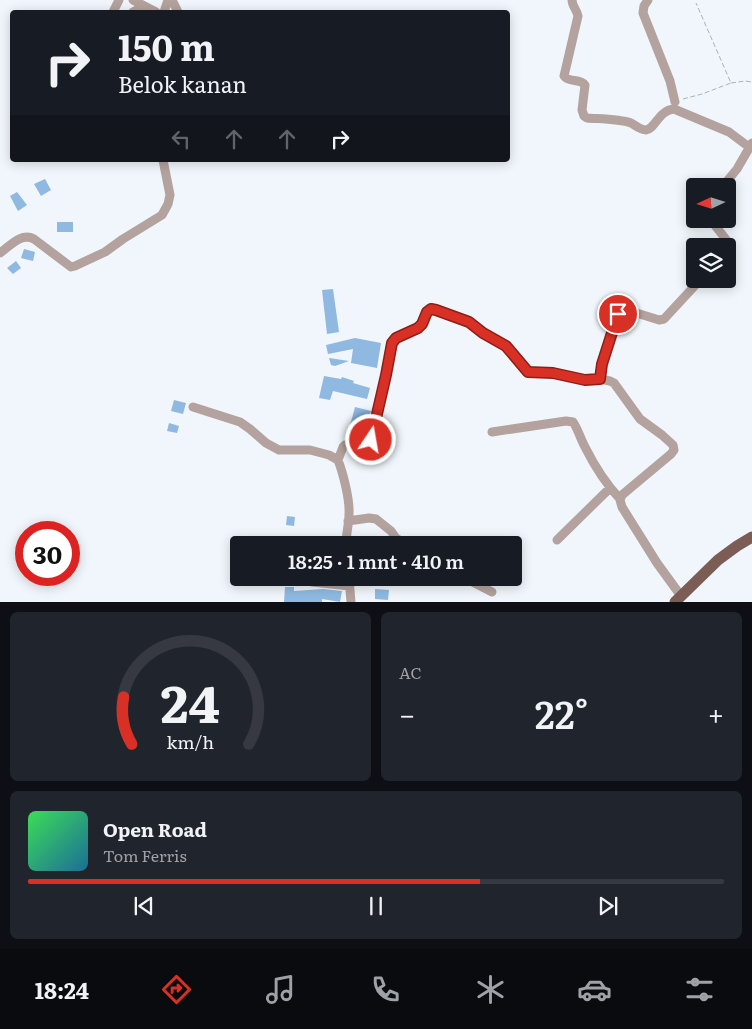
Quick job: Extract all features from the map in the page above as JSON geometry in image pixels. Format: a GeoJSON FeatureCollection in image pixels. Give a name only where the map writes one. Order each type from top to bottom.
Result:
{"type":"FeatureCollection","features":[{"type":"Feature","properties":{"kind":"main road"},"geometry":{"type":"LineString","coordinates":[[678,599],[718,560],[752,537]]}},
{"type":"Feature","properties":{"kind":"street"},"geometry":{"type":"LineString","coordinates":[[132,0],[152,10]]}},
{"type":"Feature","properties":{"kind":"street"},"geometry":{"type":"LineString","coordinates":[[572,0],[578,16],[564,76],[566,79],[584,83],[582,110],[585,117],[623,121],[646,130],[650,128],[662,113],[674,109],[728,132],[751,145],[730,178]]}},
{"type":"Feature","properties":{"kind":"street"},"geometry":{"type":"LineString","coordinates":[[648,0],[644,6],[643,13],[666,72],[675,102]]}},
{"type":"Feature","properties":{"kind":"street"},"geometry":{"type":"LineString","coordinates":[[137,10],[144,6]]}},
{"type":"Feature","properties":{"kind":"street"},"geometry":{"type":"LineString","coordinates":[[0,253],[20,238],[27,237],[34,239],[71,266],[75,266],[105,252],[123,238],[159,218],[164,212],[170,195],[163,162]]}},
{"type":"Feature","properties":{"kind":"street"},"geometry":{"type":"LineString","coordinates":[[717,228],[725,238]]}},
{"type":"Feature","properties":{"kind":"street"},"geometry":{"type":"LineString","coordinates":[[600,379],[602,364],[619,312],[627,310],[664,320],[693,288]]}},
{"type":"Feature","properties":{"kind":"street"},"geometry":{"type":"LineString","coordinates":[[346,536],[349,511],[338,460],[343,447],[346,445],[370,442],[392,343],[396,338],[418,328],[422,324],[427,312],[431,309],[474,325],[483,333],[506,346],[530,373],[553,373],[585,380],[600,379],[614,383],[640,419],[671,442],[674,448],[671,454],[622,495],[620,499]]}},
{"type":"Feature","properties":{"kind":"street"},"geometry":{"type":"LineString","coordinates":[[193,408],[240,422],[276,449],[310,450],[329,455],[338,460]]}},
{"type":"Feature","properties":{"kind":"street"},"geometry":{"type":"LineString","coordinates":[[492,432],[566,421],[573,422],[588,452],[610,488],[620,499],[626,514],[678,599]]}},
{"type":"Feature","properties":{"kind":"street"},"geometry":{"type":"LineString","coordinates":[[557,540],[610,488]]}},
{"type":"Feature","properties":{"kind":"street"},"geometry":{"type":"LineString","coordinates":[[348,521],[376,519],[391,530],[395,536]]}},
{"type":"Feature","properties":{"kind":"street"},"geometry":{"type":"LineString","coordinates":[[350,586],[351,602]]}},
{"type":"Feature","properties":{"kind":"street"},"geometry":{"type":"LineString","coordinates":[[480,586],[492,592]]}},
{"type":"Feature","properties":{"kind":"path"},"geometry":{"type":"LineString","coordinates":[[696,3],[730,83]]}},
{"type":"Feature","properties":{"kind":"path"},"geometry":{"type":"LineString","coordinates":[[675,102],[730,83],[752,82]]}},
{"type":"Feature","properties":{"kind":"building"},"geometry":{"type":"Polygon","coordinates":[[[45,179],[51,190],[41,196],[34,184],[45,179]]]}},
{"type":"Feature","properties":{"kind":"building"},"geometry":{"type":"Polygon","coordinates":[[[17,192],[27,205],[18,211],[10,196],[17,192]]]}},
{"type":"Feature","properties":{"kind":"building"},"geometry":{"type":"Polygon","coordinates":[[[57,222],[73,222],[73,232],[57,232],[57,222]]]}},
{"type":"Feature","properties":{"kind":"building"},"geometry":{"type":"Polygon","coordinates":[[[24,249],[35,252],[33,261],[21,258],[24,249]]]}},
{"type":"Feature","properties":{"kind":"building"},"geometry":{"type":"Polygon","coordinates":[[[16,261],[21,268],[13,274],[7,268],[16,261]]]}},
{"type":"Feature","properties":{"kind":"building"},"geometry":{"type":"Polygon","coordinates":[[[333,289],[339,332],[327,334],[322,290],[333,289]]]}},
{"type":"Feature","properties":{"kind":"building"},"geometry":{"type":"Polygon","coordinates":[[[355,338],[381,343],[377,368],[351,363],[353,349],[328,354],[326,345],[355,338]]]}},
{"type":"Feature","properties":{"kind":"building"},"geometry":{"type":"Polygon","coordinates":[[[329,358],[349,361],[335,366],[331,365],[329,358]]]}},
{"type":"Feature","properties":{"kind":"building"},"geometry":{"type":"Polygon","coordinates":[[[324,376],[341,379],[342,377],[354,381],[353,383],[370,388],[367,399],[333,391],[330,400],[319,398],[324,376]]]}},
{"type":"Feature","properties":{"kind":"building"},"geometry":{"type":"Polygon","coordinates":[[[174,400],[186,403],[183,414],[171,411],[174,400]]]}},
{"type":"Feature","properties":{"kind":"building"},"geometry":{"type":"Polygon","coordinates":[[[355,407],[371,411],[368,419],[360,416],[356,438],[351,438],[347,437],[355,407]]]}},
{"type":"Feature","properties":{"kind":"building"},"geometry":{"type":"Polygon","coordinates":[[[169,423],[179,426],[177,433],[167,431],[169,423]]]}},
{"type":"Feature","properties":{"kind":"building"},"geometry":{"type":"Polygon","coordinates":[[[287,516],[295,517],[294,526],[286,525],[287,516]]]}},
{"type":"Feature","properties":{"kind":"building"},"geometry":{"type":"Polygon","coordinates":[[[285,587],[294,587],[294,591],[323,589],[342,591],[340,602],[322,599],[322,602],[284,602],[285,587]]]}},
{"type":"Feature","properties":{"kind":"building"},"geometry":{"type":"Polygon","coordinates":[[[375,589],[389,590],[388,600],[375,599],[375,589]]]}},
{"type":"Feature","properties":{"kind":"route"},"geometry":{"type":"LineString","coordinates":[[371,440],[392,343],[396,338],[418,328],[422,324],[427,312],[431,309],[474,325],[483,333],[510,349],[530,373],[553,373],[585,380],[600,379],[602,364],[618,314]]}}]}
